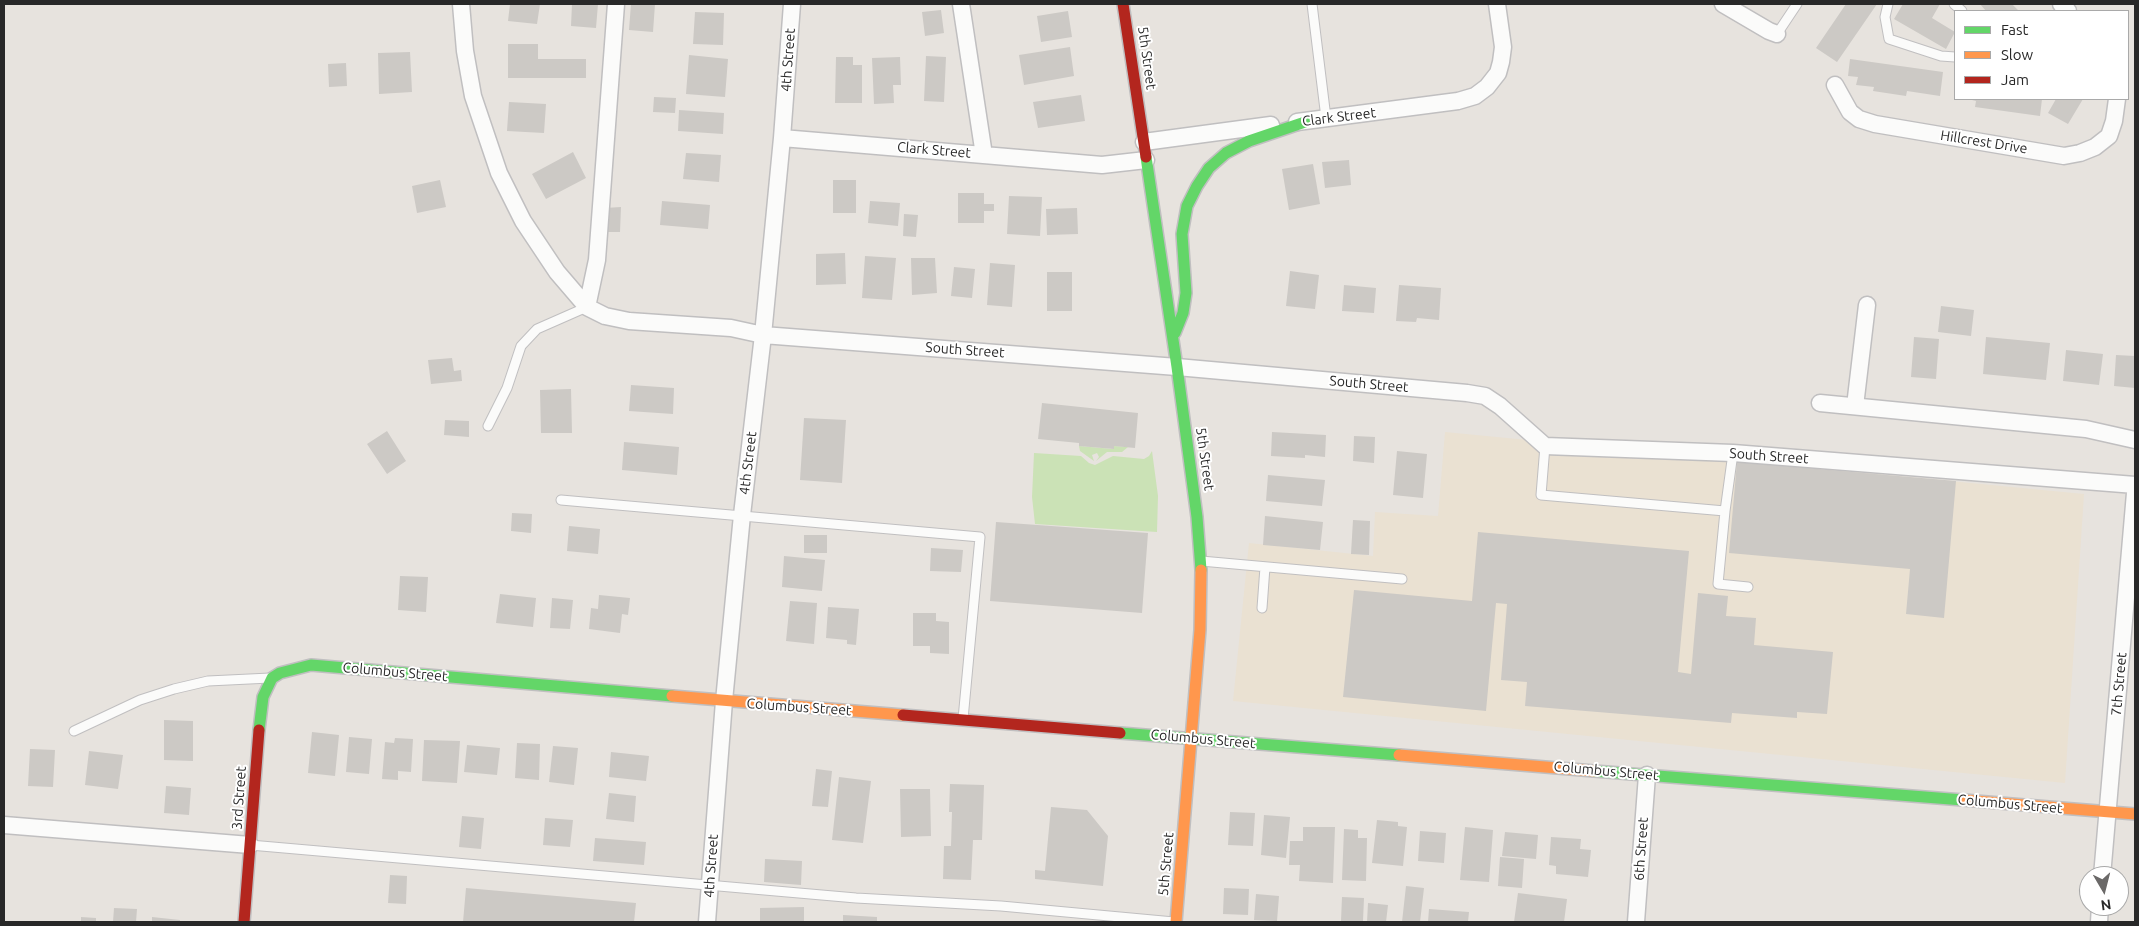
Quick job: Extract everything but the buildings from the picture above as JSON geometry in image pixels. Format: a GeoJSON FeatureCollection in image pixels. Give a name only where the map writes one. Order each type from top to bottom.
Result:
{"type":"FeatureCollection","features":[{"type":"Feature","properties":{"kind":"street"},"geometry":{"type":"LineString","coordinates":[[461,4],[465,52],[473,96],[499,173],[523,221],[557,272],[587,307]]}},
{"type":"Feature","properties":{"kind":"street"},"geometry":{"type":"LineString","coordinates":[[587,307],[597,260],[616,4]]}},
{"type":"Feature","properties":{"kind":"street","name":"4th Street"},"geometry":{"type":"LineString","coordinates":[[707,922],[724,701],[782,138],[792,4]]}},
{"type":"Feature","properties":{"kind":"street"},"geometry":{"type":"LineString","coordinates":[[961,4],[984,155]]}},
{"type":"Feature","properties":{"kind":"street","name":"5th Street"},"geometry":{"type":"LineString","coordinates":[[1123,4],[1178,367],[1201,561],[1200,630],[1175,922]]}},
{"type":"Feature","properties":{"kind":"street","name":"Clark Street"},"geometry":{"type":"LineString","coordinates":[[1144,142],[1458,101],[1475,96],[1487,87],[1498,73],[1503,47],[1497,4]]}},
{"type":"Feature","properties":{"kind":"street"},"geometry":{"type":"LineString","coordinates":[[1723,4],[1768,31],[1778,34]]}},
{"type":"Feature","properties":{"kind":"street","name":"Hillcrest Drive"},"geometry":{"type":"LineString","coordinates":[[1834,85],[1850,112],[1859,118],[1875,124],[2064,156],[2080,153],[2095,147],[2109,136],[2114,121],[2117,100]]}},
{"type":"Feature","properties":{"kind":"street"},"geometry":{"type":"LineString","coordinates":[[1173,340],[1183,313],[1186,293],[1182,234],[1188,206],[1197,186],[1209,168],[1226,153],[1248,141],[1308,121]]}},
{"type":"Feature","properties":{"kind":"street","name":"Clark Street"},"geometry":{"type":"LineString","coordinates":[[782,138],[1102,165],[1146,160]]}},
{"type":"Feature","properties":{"kind":"street"},"geometry":{"type":"LineString","coordinates":[[1855,406],[1867,305]]}},
{"type":"Feature","properties":{"kind":"street","name":"South Street"},"geometry":{"type":"LineString","coordinates":[[587,307],[605,316],[629,321],[731,328],[762,335],[1178,367],[1467,393],[1485,396],[1500,406],[1545,446],[1732,453],[2135,485]]}},
{"type":"Feature","properties":{"kind":"street"},"geometry":{"type":"LineString","coordinates":[[1820,403],[2086,429],[2135,440]]}},
{"type":"Feature","properties":{"kind":"street","name":"7th Street"},"geometry":{"type":"LineString","coordinates":[[2103,866],[2129,629],[2135,493]]}},
{"type":"Feature","properties":{"kind":"street","name":"Columbus Street"},"geometry":{"type":"LineString","coordinates":[[272,678],[290,669],[320,665],[724,701],[2135,814]]}},
{"type":"Feature","properties":{"kind":"street","name":"3rd Street"},"geometry":{"type":"LineString","coordinates":[[244,922],[260,710],[266,688],[272,678]]}},
{"type":"Feature","properties":{"kind":"street","name":"6th Street"},"geometry":{"type":"LineString","coordinates":[[1636,922],[1647,775]]}},
{"type":"Feature","properties":{"kind":"street"},"geometry":{"type":"LineString","coordinates":[[4,825],[250,845]]}},
{"type":"Feature","properties":{"kind":"lane"},"geometry":{"type":"LineString","coordinates":[[1312,4],[1326,118]]}},
{"type":"Feature","properties":{"kind":"lane"},"geometry":{"type":"LineString","coordinates":[[1778,34],[1797,4]]}},
{"type":"Feature","properties":{"kind":"lane"},"geometry":{"type":"LineString","coordinates":[[1888,4],[1885,17],[1889,39],[1941,56],[1954,57]]}},
{"type":"Feature","properties":{"kind":"lane"},"geometry":{"type":"LineString","coordinates":[[488,426],[506,388],[521,346],[537,328],[587,307]]}},
{"type":"Feature","properties":{"kind":"lane"},"geometry":{"type":"LineString","coordinates":[[1545,446],[1541,495],[1725,511]]}},
{"type":"Feature","properties":{"kind":"lane"},"geometry":{"type":"LineString","coordinates":[[1732,453],[1718,584],[1748,586]]}},
{"type":"Feature","properties":{"kind":"lane"},"geometry":{"type":"LineString","coordinates":[[561,500],[980,537],[963,719]]}},
{"type":"Feature","properties":{"kind":"lane"},"geometry":{"type":"LineString","coordinates":[[1201,561],[1402,579]]}},
{"type":"Feature","properties":{"kind":"lane"},"geometry":{"type":"LineString","coordinates":[[1262,608],[1265,567]]}},
{"type":"Feature","properties":{"kind":"lane"},"geometry":{"type":"LineString","coordinates":[[74,732],[140,700],[174,689],[216,680],[272,678]]}},
{"type":"Feature","properties":{"kind":"lane"},"geometry":{"type":"LineString","coordinates":[[250,845],[856,898],[1001,906],[1175,922]]}},
{"type":"Feature","properties":{"kind":"shaded area"},"geometry":{"type":"Polygon","coordinates":[[[1445,432],[2084,494],[2065,783],[1233,701],[1249,543],[1373,556],[1375,512],[1438,516],[1445,432]]]}},
{"type":"Feature","properties":{"kind":"green space"},"geometry":{"type":"Polygon","coordinates":[[[1079,446],[1113,449],[1114,446],[1128,447],[1122,452],[1107,452],[1096,461],[1099,457],[1097,453],[1092,455],[1094,461],[1080,451],[1079,446]]]}},
{"type":"Feature","properties":{"kind":"green space"},"geometry":{"type":"Polygon","coordinates":[[[1152,451],[1158,496],[1157,532],[1035,524],[1032,497],[1034,453],[1081,456],[1089,463],[1095,465],[1113,456],[1144,459],[1152,451]]]}},
{"type":"Feature","properties":{"kind":"traffic: fast"},"geometry":{"type":"LineString","coordinates":[[1175,333],[1183,313],[1186,293],[1182,234],[1187,206],[1197,186],[1209,168],[1226,153],[1249,141],[1308,121]]}},
{"type":"Feature","properties":{"kind":"traffic: fast"},"geometry":{"type":"LineString","coordinates":[[1146,157],[1197,517],[1201,570]]}},
{"type":"Feature","properties":{"kind":"traffic: fast"},"geometry":{"type":"LineString","coordinates":[[259,730],[263,697],[272,678],[280,673],[311,665],[672,696]]}},
{"type":"Feature","properties":{"kind":"traffic: fast"},"geometry":{"type":"LineString","coordinates":[[1120,733],[1399,755]]}},
{"type":"Feature","properties":{"kind":"traffic: fast"},"geometry":{"type":"LineString","coordinates":[[1594,771],[1963,800]]}},
{"type":"Feature","properties":{"kind":"traffic: slow"},"geometry":{"type":"LineString","coordinates":[[1176,922],[1200,630],[1201,570]]}},
{"type":"Feature","properties":{"kind":"traffic: slow"},"geometry":{"type":"LineString","coordinates":[[672,696],[903,715]]}},
{"type":"Feature","properties":{"kind":"traffic: slow"},"geometry":{"type":"LineString","coordinates":[[1399,755],[1594,771]]}},
{"type":"Feature","properties":{"kind":"traffic: slow"},"geometry":{"type":"LineString","coordinates":[[1963,800],[2135,814]]}},
{"type":"Feature","properties":{"kind":"traffic: jam"},"geometry":{"type":"LineString","coordinates":[[1123,4],[1146,157]]}},
{"type":"Feature","properties":{"kind":"traffic: jam"},"geometry":{"type":"LineString","coordinates":[[903,715],[1120,733]]}},
{"type":"Feature","properties":{"kind":"traffic: jam"},"geometry":{"type":"LineString","coordinates":[[244,922],[259,730]]}}]}
